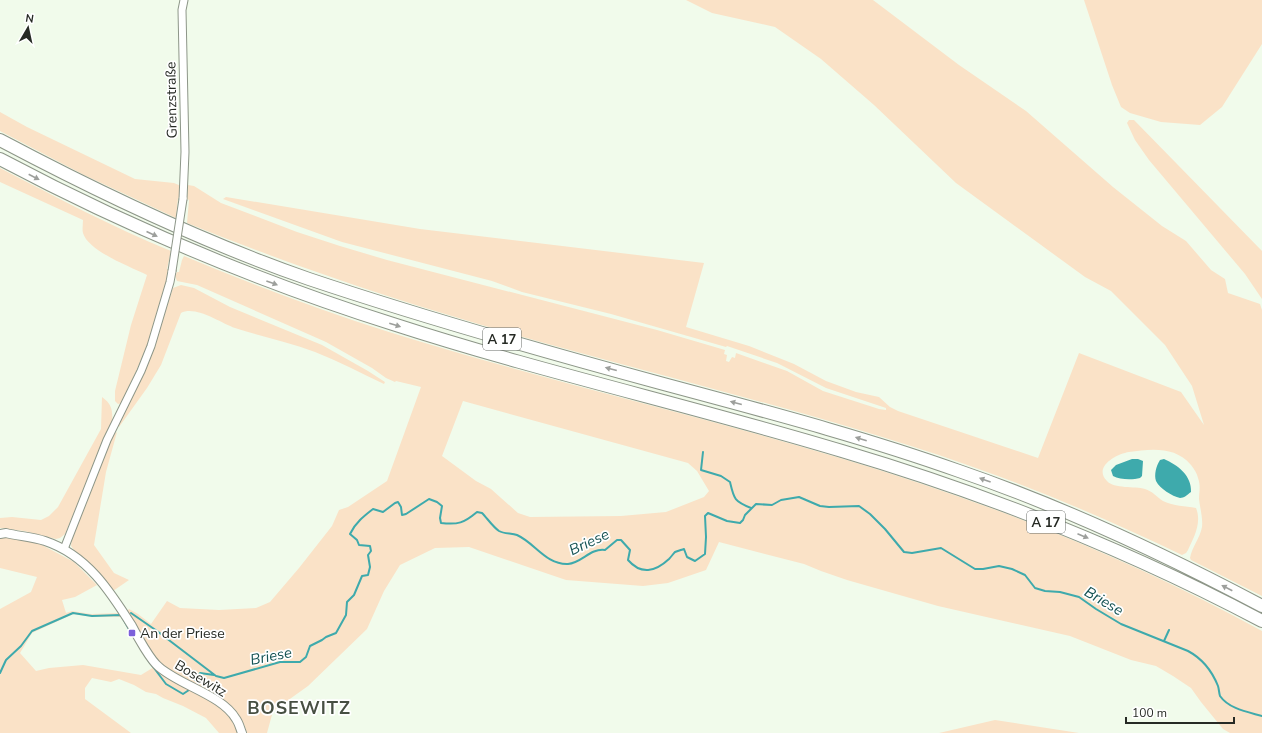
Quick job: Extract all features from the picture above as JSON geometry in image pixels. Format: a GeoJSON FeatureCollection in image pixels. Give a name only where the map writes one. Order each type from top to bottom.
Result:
{"type":"FeatureCollection","features":[{"type":"Feature","properties":{"kind":"highway","name":"A 17"},"geometry":{"type":"LineString","coordinates":[[0,140],[122,202],[217,243],[305,277],[494,337],[790,418],[849,435],[960,471],[1021,493],[1085,519],[1182,565],[1262,606]]}},
{"type":"Feature","properties":{"kind":"highway","name":"A 17"},"geometry":{"type":"LineString","coordinates":[[0,159],[59,190],[162,238],[300,293],[408,329],[510,359],[845,451],[952,486],[1115,549],[1175,577],[1262,621]]}},
{"type":"Feature","properties":{"kind":"street","name":"Grenzstraße"},"geometry":{"type":"LineString","coordinates":[[64,549],[107,440],[151,346],[165,302],[172,271],[183,199],[185,152],[182,10],[184,0]]}},
{"type":"Feature","properties":{"kind":"street","name":"Bosewitz"},"geometry":{"type":"LineString","coordinates":[[0,534],[6,533],[44,540],[64,549],[91,570],[105,586],[157,666],[180,681],[218,700],[236,718],[242,733]]}},
{"type":"Feature","properties":{"kind":"shaded area"},"geometry":{"type":"Polygon","coordinates":[[[686,0],[873,0],[959,65],[1026,111],[1113,187],[1162,226],[1186,241],[1211,270],[1225,279],[1228,293],[1260,304],[1262,310],[1262,596],[1191,560],[1191,554],[1202,527],[1199,499],[1200,486],[1196,473],[1191,465],[1185,459],[1170,452],[1154,450],[1129,452],[1118,455],[1104,466],[1103,476],[1110,484],[1145,489],[1167,503],[1196,508],[1198,514],[1198,524],[1188,550],[1182,555],[1068,503],[946,458],[841,425],[478,324],[380,294],[283,260],[187,223],[189,200],[187,199],[188,185],[194,186],[221,203],[297,232],[340,246],[387,260],[657,330],[725,350],[724,354],[727,355],[726,361],[729,362],[732,357],[735,358],[736,353],[787,371],[823,391],[886,410],[886,408],[826,388],[777,363],[727,346],[726,347],[611,314],[522,292],[492,281],[342,242],[223,199],[226,197],[420,229],[704,263],[686,327],[749,346],[794,364],[826,381],[856,392],[879,397],[890,407],[898,411],[1038,458],[1079,353],[1181,392],[1204,425],[1192,386],[1165,345],[1111,291],[1085,277],[956,183],[874,105],[821,59],[775,27],[712,13],[686,0]]]}},
{"type":"Feature","properties":{"kind":"shaded area"},"geometry":{"type":"Polygon","coordinates":[[[1084,0],[1262,0],[1262,44],[1222,107],[1200,125],[1161,122],[1130,113],[1121,107],[1112,85],[1084,0]]]}},
{"type":"Feature","properties":{"kind":"shaded area"},"geometry":{"type":"Polygon","coordinates":[[[0,112],[27,127],[135,179],[174,183],[181,186],[176,218],[84,175],[0,131],[0,112]]]}},
{"type":"Feature","properties":{"kind":"shaded area"},"geometry":{"type":"Polygon","coordinates":[[[1129,120],[1134,120],[1262,251],[1262,299],[1245,274],[1149,160],[1135,140],[1127,123],[1129,120]]]}},
{"type":"Feature","properties":{"kind":"shaded area"},"geometry":{"type":"Polygon","coordinates":[[[0,168],[106,222],[171,251],[167,269],[169,270],[160,307],[148,344],[122,403],[118,404],[115,401],[115,391],[131,325],[147,275],[111,258],[93,246],[83,233],[83,220],[0,182],[0,168]]]}},
{"type":"Feature","properties":{"kind":"shaded area"},"geometry":{"type":"Polygon","coordinates":[[[184,256],[311,306],[363,324],[455,352],[721,424],[853,462],[963,498],[1094,549],[1179,588],[1262,631],[1262,733],[1230,733],[1223,729],[1191,688],[1156,666],[1131,660],[1070,636],[938,606],[847,580],[804,564],[719,542],[706,570],[668,583],[643,586],[566,580],[469,547],[435,548],[400,565],[384,591],[367,629],[308,686],[273,711],[267,733],[247,733],[242,719],[223,699],[172,672],[158,661],[127,611],[129,609],[151,624],[167,601],[180,608],[219,610],[256,608],[270,602],[332,526],[339,510],[348,507],[387,481],[421,387],[395,382],[326,342],[197,285],[177,281],[175,276],[177,272],[179,272],[184,256]],[[463,401],[442,456],[476,481],[491,489],[518,513],[530,517],[621,516],[666,512],[704,497],[709,491],[697,471],[688,463],[463,401]]]}},
{"type":"Feature","properties":{"kind":"shaded area"},"geometry":{"type":"Polygon","coordinates":[[[181,285],[194,288],[230,307],[322,345],[385,382],[384,384],[305,348],[235,328],[201,313],[187,311],[181,313],[161,365],[147,388],[119,427],[118,425],[153,348],[173,288],[181,285]]]}},
{"type":"Feature","properties":{"kind":"shaded area"},"geometry":{"type":"Polygon","coordinates":[[[102,397],[110,405],[112,423],[65,534],[56,539],[24,531],[0,528],[0,518],[12,517],[41,520],[49,516],[58,507],[101,429],[102,397]]]}},
{"type":"Feature","properties":{"kind":"shaded area"},"geometry":{"type":"Polygon","coordinates":[[[117,432],[106,472],[94,545],[114,573],[129,580],[113,591],[71,546],[72,537],[108,445],[113,435],[117,432]]]}},
{"type":"Feature","properties":{"kind":"shaded area"},"geometry":{"type":"Polygon","coordinates":[[[0,537],[24,539],[42,544],[74,562],[97,585],[75,597],[62,600],[66,613],[72,611],[91,614],[120,613],[122,617],[92,617],[73,614],[32,633],[20,653],[36,671],[49,668],[83,665],[141,675],[154,667],[177,684],[205,697],[222,708],[234,723],[238,733],[219,733],[206,718],[183,706],[156,694],[146,692],[119,679],[111,682],[92,678],[85,688],[85,699],[131,733],[0,733],[0,609],[31,592],[37,577],[0,568],[0,537]]]}},
{"type":"Feature","properties":{"kind":"shaded area"},"geometry":{"type":"Polygon","coordinates":[[[995,720],[1079,733],[939,733],[995,720]]]}},
{"type":"Feature","properties":{"kind":"water"},"geometry":{"type":"Polygon","coordinates":[[[1132,459],[1143,461],[1142,476],[1140,478],[1126,479],[1113,476],[1111,470],[1116,465],[1132,459]]]}},
{"type":"Feature","properties":{"kind":"water"},"geometry":{"type":"Polygon","coordinates":[[[1164,459],[1174,464],[1187,476],[1191,486],[1191,492],[1184,497],[1180,498],[1173,496],[1160,487],[1156,481],[1155,473],[1157,465],[1160,460],[1164,459]]]}},
{"type":"Feature","properties":{"kind":"waterway"},"geometry":{"type":"LineString","coordinates":[[703,452],[701,470],[721,476],[730,482],[736,499],[751,508]]}},
{"type":"Feature","properties":{"kind":"waterway","name":"Briese"},"geometry":{"type":"LineString","coordinates":[[131,613],[216,676],[224,678],[280,662],[300,662],[306,657],[310,646],[336,633],[346,615],[347,602],[354,595],[362,576],[368,575],[370,567],[368,555],[371,551],[370,546],[359,545],[357,540],[350,534],[357,523],[373,509],[383,512],[398,502],[401,507],[402,515],[429,499],[442,506],[440,518],[441,523],[452,524],[468,519],[477,512],[482,513],[499,531],[517,535],[553,561],[560,563],[573,563],[590,553],[605,550],[617,540],[621,540],[630,550],[628,560],[638,568],[648,570],[659,567],[675,552],[684,549],[687,557],[695,561],[705,554],[705,516],[708,513],[727,521],[740,523],[745,515],[756,504],[772,505],[781,500],[799,497],[820,506],[859,506],[870,514],[885,529],[904,552],[912,553],[941,548],[975,569],[999,566],[1012,569],[1025,575],[1035,588],[1079,597],[1121,624],[1193,654],[1210,670],[1218,686],[1220,696],[1228,704],[1262,716]]}},
{"type":"Feature","properties":{"kind":"waterway","name":"Briese"},"geometry":{"type":"LineString","coordinates":[[0,673],[6,660],[21,646],[32,631],[73,613],[92,616],[121,615],[130,631]]}},
{"type":"Feature","properties":{"kind":"waterway"},"geometry":{"type":"LineString","coordinates":[[1164,641],[1169,630]]}},
{"type":"Feature","properties":{"kind":"waterway","name":"Briese"},"geometry":{"type":"LineString","coordinates":[[148,660],[166,684],[183,694],[189,690]]}},
{"type":"Feature","properties":{"kind":"waterway","name":"Briese"},"geometry":{"type":"LineString","coordinates":[[195,680],[200,673],[214,675]]}},
{"type":"Feature","properties":{"kind":"place","name":"An der Priese"},"geometry":{"type":"Point","coordinates":[132,633]}},
{"type":"Feature","properties":{"kind":"district","name":"BOSEWITZ"},"geometry":{"type":"Point","coordinates":[299,708]}}]}
